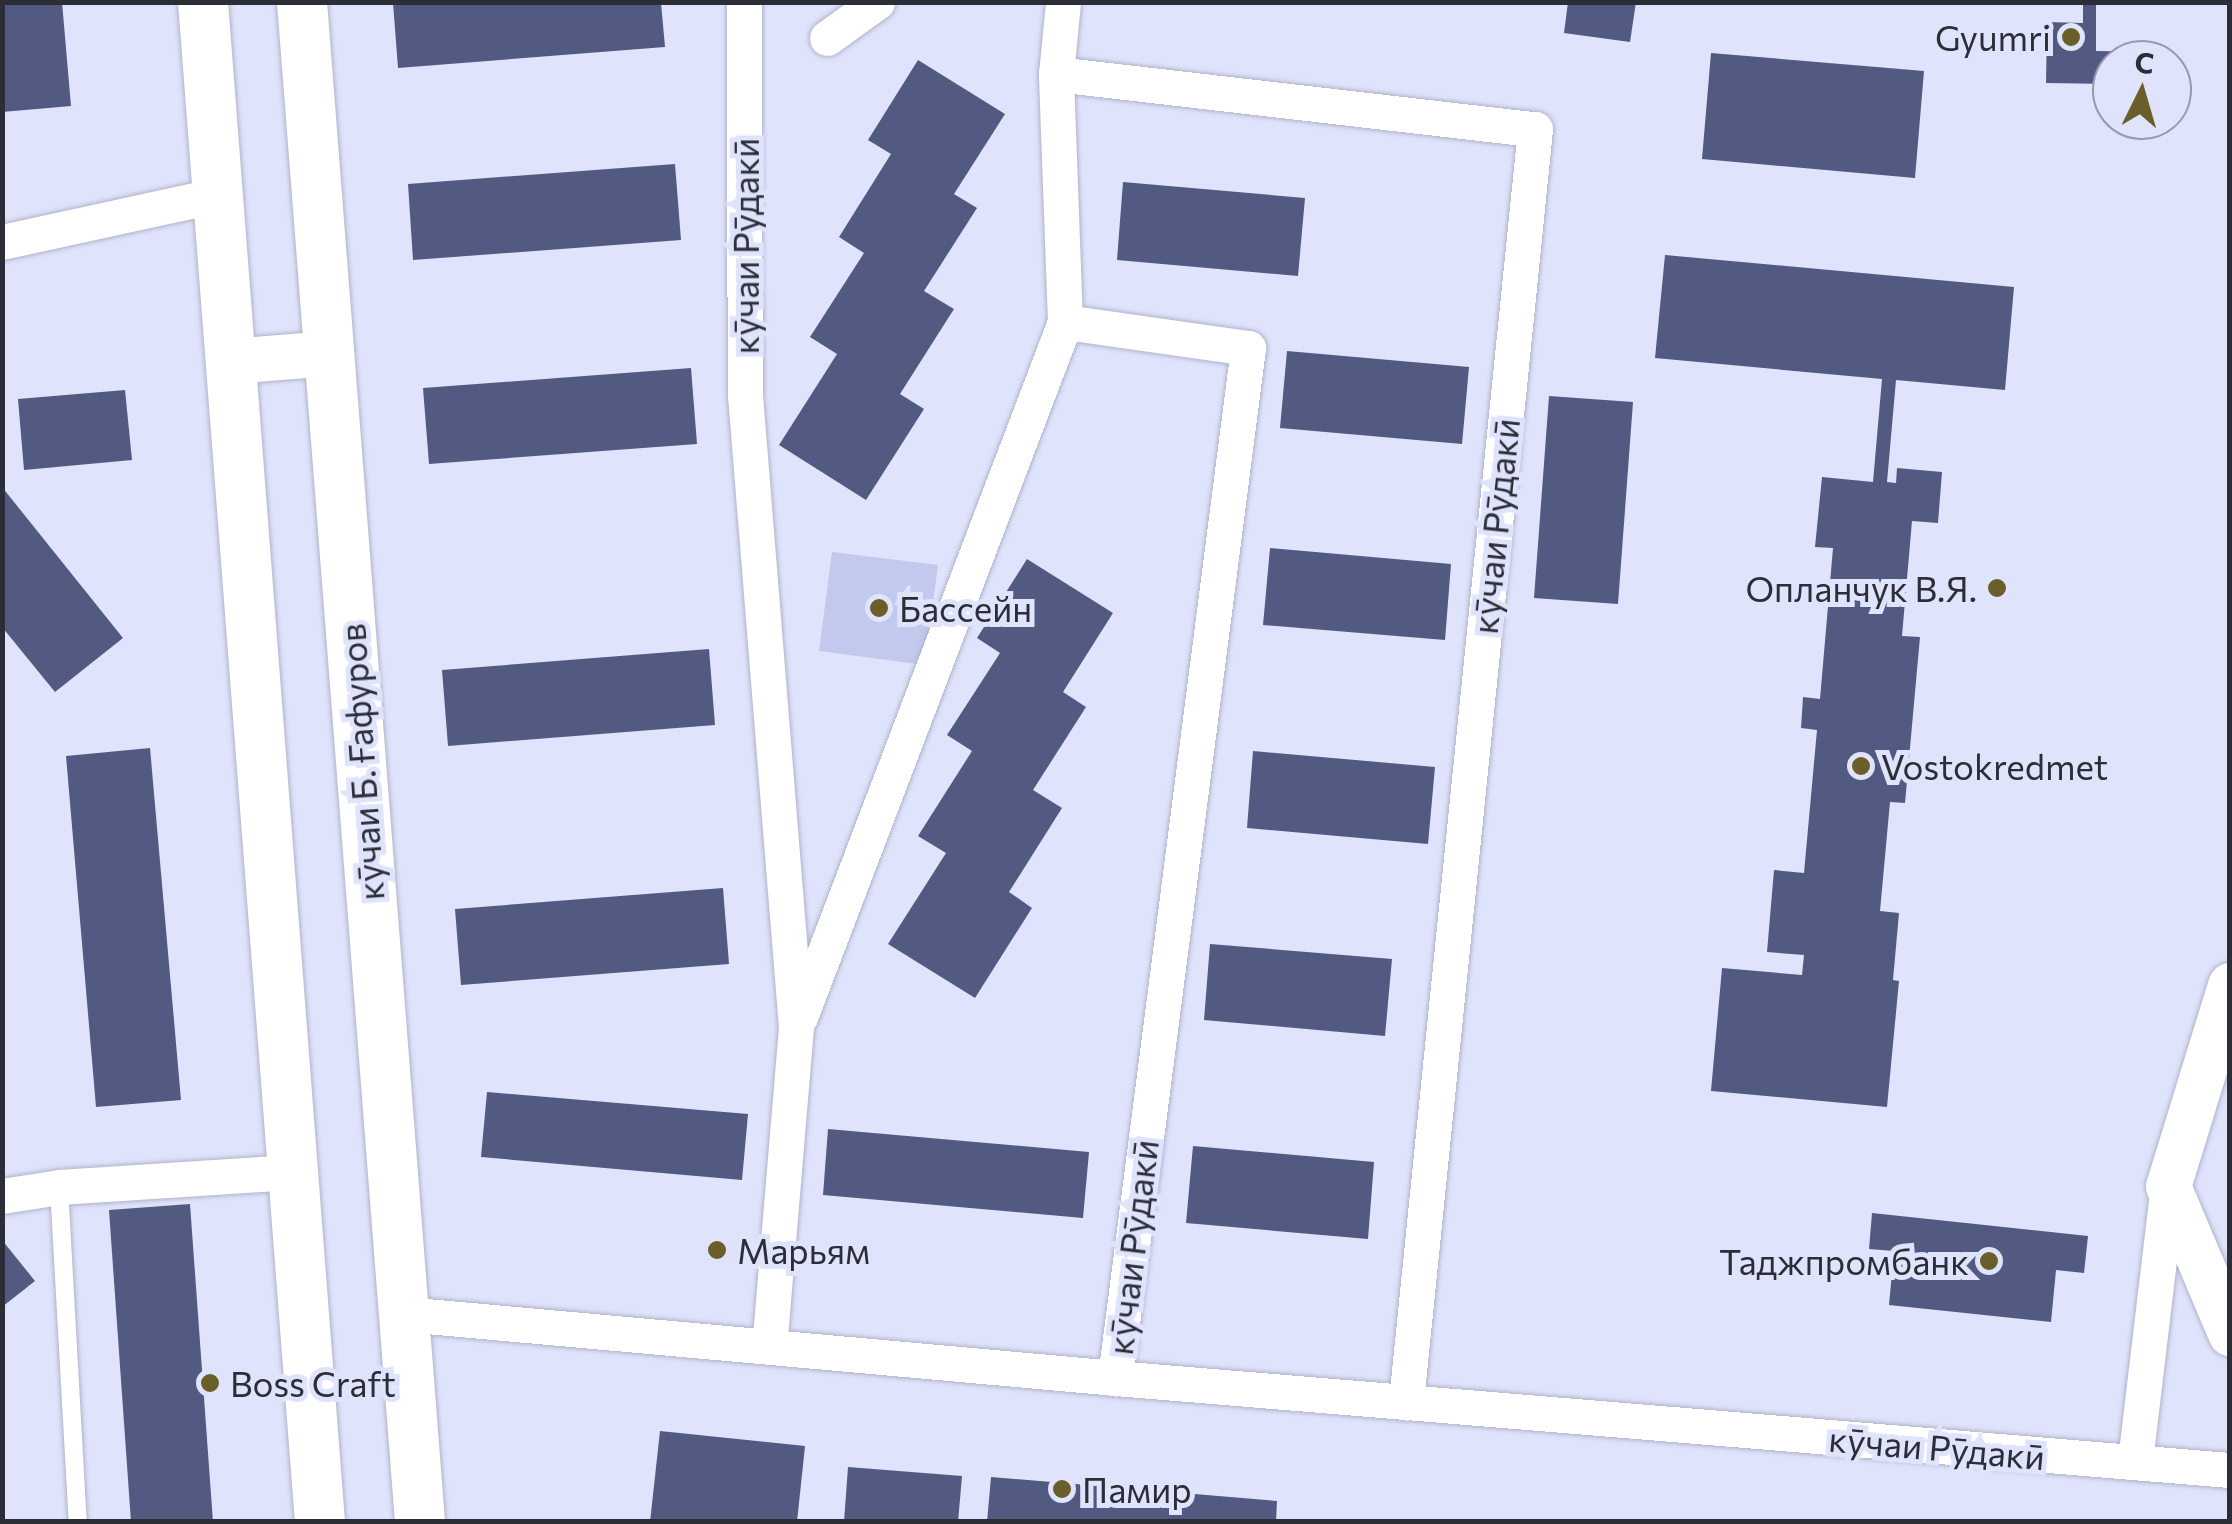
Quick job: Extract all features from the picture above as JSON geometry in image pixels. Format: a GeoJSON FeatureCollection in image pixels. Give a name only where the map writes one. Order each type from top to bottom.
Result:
{"type":"FeatureCollection","features":[{"type":"Feature","properties":{"kind":"main road"},"geometry":{"type":"LineString","coordinates":[[203,2],[320,1522]]}},
{"type":"Feature","properties":{"kind":"main road","name":"кӯчаи Б. Ғафуров"},"geometry":{"type":"LineString","coordinates":[[302,2],[420,1522]]}},
{"type":"Feature","properties":{"kind":"street","name":"кӯчаи Рӯдакӣ"},"geometry":{"type":"LineString","coordinates":[[744,2],[745,395],[796,1027],[769,1346]]}},
{"type":"Feature","properties":{"kind":"street"},"geometry":{"type":"LineString","coordinates":[[827,38],[877,2]]}},
{"type":"Feature","properties":{"kind":"street","name":"кӯчаи Рӯдакӣ"},"geometry":{"type":"LineString","coordinates":[[796,1027],[1064,322],[1056,74],[1063,2]]}},
{"type":"Feature","properties":{"kind":"street","name":"кӯчаи Рӯдакӣ"},"geometry":{"type":"LineString","coordinates":[[1056,74],[1534,129],[1406,1402]]}},
{"type":"Feature","properties":{"kind":"street"},"geometry":{"type":"LineString","coordinates":[[2,242],[218,195]]}},
{"type":"Feature","properties":{"kind":"street","name":"кӯчаи Рӯдакӣ"},"geometry":{"type":"LineString","coordinates":[[1064,322],[1248,348],[1116,1378]]}},
{"type":"Feature","properties":{"kind":"street"},"geometry":{"type":"LineString","coordinates":[[230,361],[330,353]]}},
{"type":"Feature","properties":{"kind":"street"},"geometry":{"type":"LineString","coordinates":[[2135,1461],[2168,1186],[2230,985]]}},
{"type":"Feature","properties":{"kind":"street"},"geometry":{"type":"LineString","coordinates":[[2,1196],[59,1187],[292,1172]]}},
{"type":"Feature","properties":{"kind":"street"},"geometry":{"type":"LineString","coordinates":[[2168,1186],[2230,1333]]}},
{"type":"Feature","properties":{"kind":"street","name":"кӯчаи Рӯдакӣ"},"geometry":{"type":"LineString","coordinates":[[404,1314],[1116,1378],[2230,1470]]}},
{"type":"Feature","properties":{"kind":"lane"},"geometry":{"type":"LineString","coordinates":[[59,1187],[78,1522]]}},
{"type":"Feature","properties":{"kind":"shaded area","name":"Бассейн"},"geometry":{"type":"Polygon","coordinates":[[[832,552],[938,565],[925,665],[819,651],[832,552]]]}},
{"type":"Feature","properties":{"kind":"building"},"geometry":{"type":"Polygon","coordinates":[[[2,2],[62,2],[71,106],[2,112],[2,2]]]}},
{"type":"Feature","properties":{"kind":"building"},"geometry":{"type":"Polygon","coordinates":[[[1568,2],[1636,2],[1630,42],[1564,33],[1568,2]]]}},
{"type":"Feature","properties":{"kind":"building","name":"Gyumri"},"geometry":{"type":"Polygon","coordinates":[[[2083,2],[2096,2],[2092,84],[2046,83],[2047,22],[2083,23],[2083,2]]]}},
{"type":"Feature","properties":{"kind":"building"},"geometry":{"type":"Polygon","coordinates":[[[393,3],[661,3],[665,47],[398,68],[393,3]]]}},
{"type":"Feature","properties":{"kind":"building"},"geometry":{"type":"Polygon","coordinates":[[[1711,53],[1924,71],[1915,178],[1702,159],[1711,53]]]}},
{"type":"Feature","properties":{"kind":"building"},"geometry":{"type":"Polygon","coordinates":[[[918,60],[1005,114],[954,194],[977,208],[924,291],[954,309],[900,394],[924,409],[866,500],[779,445],[837,354],[810,337],[864,253],[839,237],[891,154],[868,140],[918,60]]]}},
{"type":"Feature","properties":{"kind":"building"},"geometry":{"type":"Polygon","coordinates":[[[675,164],[681,240],[413,260],[408,184],[675,164]]]}},
{"type":"Feature","properties":{"kind":"building"},"geometry":{"type":"Polygon","coordinates":[[[1123,182],[1305,198],[1298,276],[1117,260],[1123,182]]]}},
{"type":"Feature","properties":{"kind":"building","name":"Vostokredmet"},"geometry":{"type":"Polygon","coordinates":[[[1665,255],[2014,287],[2005,390],[1896,380],[1887,482],[1896,483],[1897,468],[1942,472],[1938,523],[1912,521],[1902,636],[1920,637],[1905,803],[1890,802],[1880,911],[1899,913],[1893,980],[1899,981],[1887,1107],[1711,1091],[1722,968],[1802,975],[1804,955],[1767,952],[1774,870],[1804,873],[1817,730],[1801,728],[1803,697],[1820,699],[1833,548],[1815,547],[1822,477],[1873,482],[1882,379],[1655,358],[1665,255]]]}},
{"type":"Feature","properties":{"kind":"building"},"geometry":{"type":"Polygon","coordinates":[[[1287,351],[1469,367],[1462,444],[1280,428],[1287,351]]]}},
{"type":"Feature","properties":{"kind":"building"},"geometry":{"type":"Polygon","coordinates":[[[691,368],[697,444],[429,464],[423,388],[691,368]]]}},
{"type":"Feature","properties":{"kind":"building"},"geometry":{"type":"Polygon","coordinates":[[[125,390],[132,460],[24,470],[18,399],[125,390]]]}},
{"type":"Feature","properties":{"kind":"building"},"geometry":{"type":"Polygon","coordinates":[[[1549,396],[1633,402],[1618,604],[1534,598],[1549,396]]]}},
{"type":"Feature","properties":{"kind":"building"},"geometry":{"type":"Polygon","coordinates":[[[2,487],[123,638],[55,692],[2,627],[2,487]]]}},
{"type":"Feature","properties":{"kind":"building"},"geometry":{"type":"Polygon","coordinates":[[[1270,548],[1451,564],[1445,640],[1263,625],[1270,548]]]}},
{"type":"Feature","properties":{"kind":"building"},"geometry":{"type":"Polygon","coordinates":[[[1027,559],[1113,613],[1063,692],[1086,707],[1033,790],[1062,808],[1009,892],[1032,908],[975,998],[888,944],[946,853],[918,836],[972,751],[947,735],[1000,653],[977,638],[1027,559]]]}},
{"type":"Feature","properties":{"kind":"building"},"geometry":{"type":"Polygon","coordinates":[[[709,649],[715,725],[448,746],[442,670],[709,649]]]}},
{"type":"Feature","properties":{"kind":"building"},"geometry":{"type":"Polygon","coordinates":[[[150,748],[181,1100],[96,1107],[66,756],[150,748]]]}},
{"type":"Feature","properties":{"kind":"building"},"geometry":{"type":"Polygon","coordinates":[[[1253,751],[1435,767],[1428,844],[1247,828],[1253,751]]]}},
{"type":"Feature","properties":{"kind":"building"},"geometry":{"type":"Polygon","coordinates":[[[723,888],[729,964],[461,985],[455,909],[723,888]]]}},
{"type":"Feature","properties":{"kind":"building"},"geometry":{"type":"Polygon","coordinates":[[[1210,944],[1392,959],[1385,1036],[1204,1020],[1210,944]]]}},
{"type":"Feature","properties":{"kind":"building"},"geometry":{"type":"Polygon","coordinates":[[[487,1092],[748,1114],[742,1180],[481,1157],[487,1092]]]}},
{"type":"Feature","properties":{"kind":"building"},"geometry":{"type":"Polygon","coordinates":[[[828,1129],[1089,1152],[1083,1218],[823,1195],[828,1129]]]}},
{"type":"Feature","properties":{"kind":"building"},"geometry":{"type":"Polygon","coordinates":[[[1193,1146],[1374,1162],[1368,1239],[1186,1223],[1193,1146]]]}},
{"type":"Feature","properties":{"kind":"building"},"geometry":{"type":"Polygon","coordinates":[[[190,1204],[213,1522],[131,1522],[109,1210],[190,1204]]]}},
{"type":"Feature","properties":{"kind":"building","name":"Таджпромбанк"},"geometry":{"type":"Polygon","coordinates":[[[1872,1213],[2088,1236],[2084,1273],[2056,1270],[2051,1322],[1889,1305],[1894,1251],[1869,1249],[1872,1213]]]}},
{"type":"Feature","properties":{"kind":"building"},"geometry":{"type":"Polygon","coordinates":[[[2,1240],[35,1281],[2,1307],[2,1240]]]}},
{"type":"Feature","properties":{"kind":"building"},"geometry":{"type":"Polygon","coordinates":[[[660,1431],[805,1446],[797,1522],[650,1522],[660,1431]]]}},
{"type":"Feature","properties":{"kind":"building"},"geometry":{"type":"Polygon","coordinates":[[[848,1467],[962,1476],[958,1522],[844,1522],[848,1467]]]}},
{"type":"Feature","properties":{"kind":"building","name":"Памир"},"geometry":{"type":"Polygon","coordinates":[[[991,1477],[1277,1501],[1276,1522],[987,1522],[991,1477]]]}},
{"type":"Feature","properties":{"kind":"place","name":"Gyumri"},"geometry":{"type":"Point","coordinates":[2071,37]}},
{"type":"Feature","properties":{"kind":"place","name":"Опланчук В.Я."},"geometry":{"type":"Point","coordinates":[1997,588]}},
{"type":"Feature","properties":{"kind":"place","name":"Бассейн"},"geometry":{"type":"Point","coordinates":[879,608]}},
{"type":"Feature","properties":{"kind":"place","name":"Vostokredmet"},"geometry":{"type":"Point","coordinates":[1861,766]}},
{"type":"Feature","properties":{"kind":"place","name":"Марьям"},"geometry":{"type":"Point","coordinates":[717,1250]}},
{"type":"Feature","properties":{"kind":"place","name":"Таджпромбанк"},"geometry":{"type":"Point","coordinates":[1989,1261]}},
{"type":"Feature","properties":{"kind":"place","name":"Boss Craft"},"geometry":{"type":"Point","coordinates":[210,1383]}},
{"type":"Feature","properties":{"kind":"place","name":"Памир"},"geometry":{"type":"Point","coordinates":[1062,1489]}}]}
